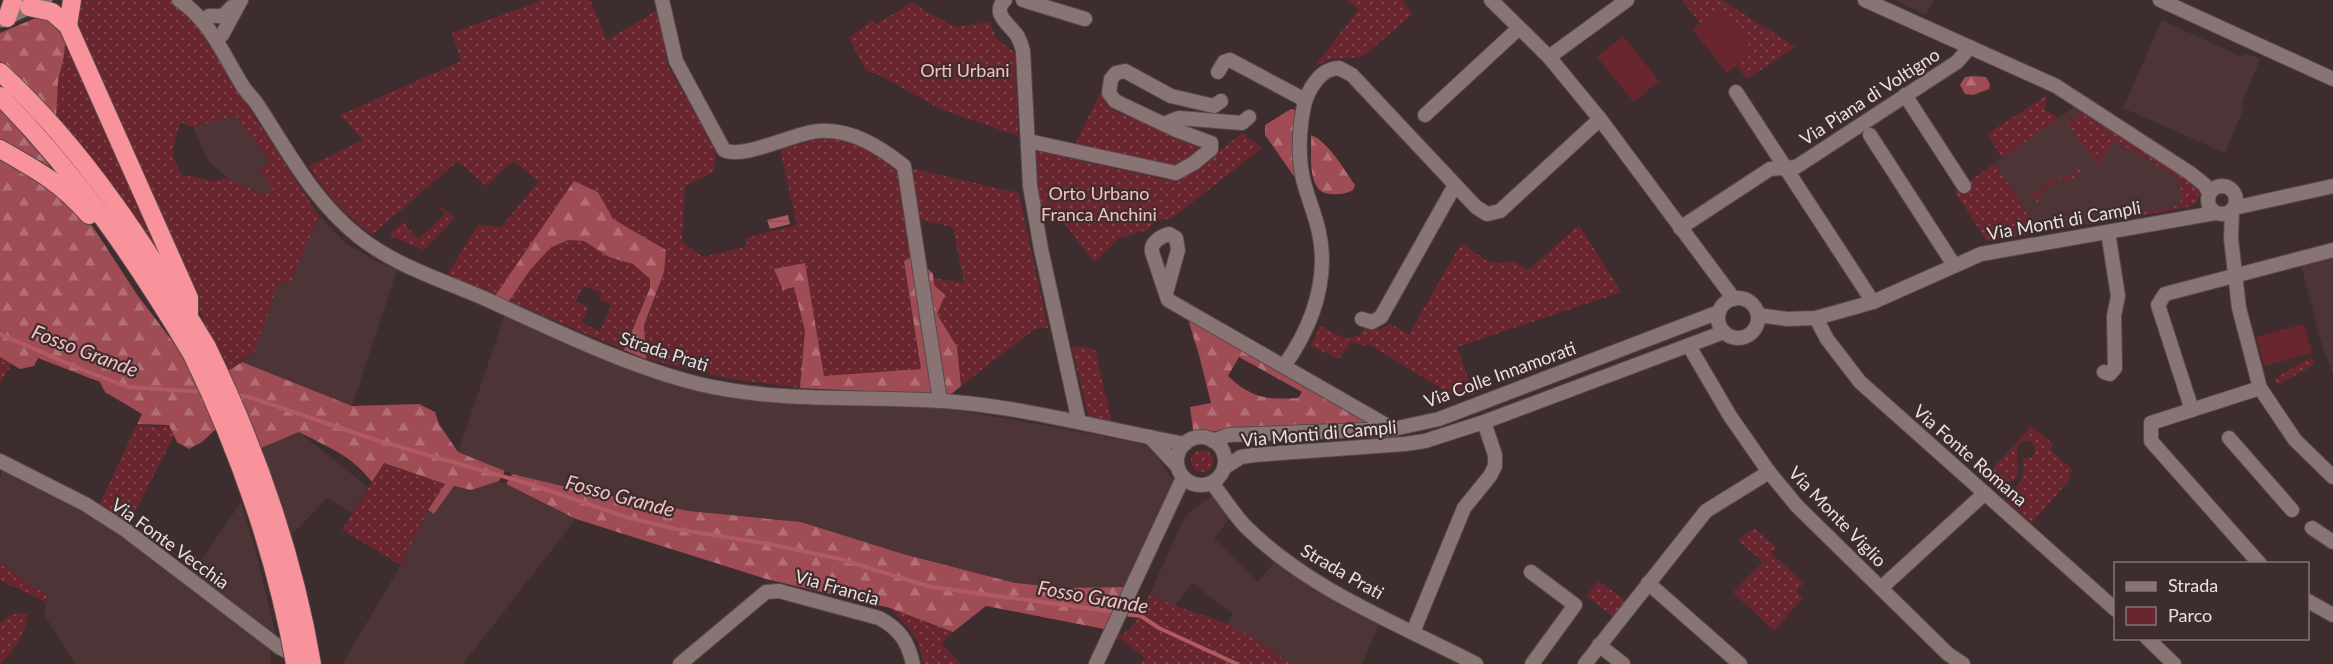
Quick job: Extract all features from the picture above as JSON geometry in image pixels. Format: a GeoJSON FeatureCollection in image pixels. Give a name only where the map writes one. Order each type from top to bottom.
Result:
{"type":"FeatureCollection","features":[{"type":"Feature","properties":{"kind":"highway"},"geometry":{"type":"LineString","coordinates":[[68,26],[72,0]]}},
{"type":"Feature","properties":{"kind":"highway"},"geometry":{"type":"LineString","coordinates":[[4,19],[29,2],[52,12],[68,26],[189,298],[189,317]]}},
{"type":"Feature","properties":{"kind":"highway"},"geometry":{"type":"LineString","coordinates":[[0,72],[52,126],[110,197],[189,317],[254,503],[280,591],[295,664]]}},
{"type":"Feature","properties":{"kind":"highway"},"geometry":{"type":"LineString","coordinates":[[0,96],[79,183],[199,350],[256,459],[277,517],[297,590],[313,664]]}},
{"type":"Feature","properties":{"kind":"highway"},"geometry":{"type":"LineString","coordinates":[[0,149],[63,188],[104,233],[124,246]]}},
{"type":"Feature","properties":{"kind":"street","name":"Strada Prati"},"geometry":{"type":"LineString","coordinates":[[179,0],[203,22],[293,163],[320,199],[358,237],[388,256],[560,332],[663,374],[701,385],[797,397],[970,404],[1079,422],[1185,444]]}},
{"type":"Feature","properties":{"kind":"street","name":"Strada Prati"},"geometry":{"type":"LineString","coordinates":[[192,0],[209,16],[222,35],[252,87],[256,103]]}},
{"type":"Feature","properties":{"kind":"street"},"geometry":{"type":"LineString","coordinates":[[209,16],[218,17],[226,14],[236,0]]}},
{"type":"Feature","properties":{"kind":"street"},"geometry":{"type":"LineString","coordinates":[[222,35],[241,0]]}},
{"type":"Feature","properties":{"kind":"street"},"geometry":{"type":"LineString","coordinates":[[662,0],[676,61],[724,150],[729,152],[751,150],[809,133],[827,131],[850,134],[869,142],[904,166],[940,401]]}},
{"type":"Feature","properties":{"kind":"street"},"geometry":{"type":"LineString","coordinates":[[1005,0],[1000,7],[1000,16],[1019,38],[1023,51],[1030,186],[1041,249],[1079,422]]}},
{"type":"Feature","properties":{"kind":"street"},"geometry":{"type":"LineString","coordinates":[[1023,0],[1085,19]]}},
{"type":"Feature","properties":{"kind":"street"},"geometry":{"type":"LineString","coordinates":[[1491,0],[1549,57],[1600,119],[1734,299]]}},
{"type":"Feature","properties":{"kind":"street"},"geometry":{"type":"LineString","coordinates":[[1549,57],[1610,5],[1627,0]]}},
{"type":"Feature","properties":{"kind":"street"},"geometry":{"type":"LineString","coordinates":[[1865,0],[2056,86],[2205,185],[2219,207],[2231,239],[2244,333],[2260,388],[2295,441],[2333,477]]}},
{"type":"Feature","properties":{"kind":"street"},"geometry":{"type":"LineString","coordinates":[[2160,0],[2333,79]]}},
{"type":"Feature","properties":{"kind":"street"},"geometry":{"type":"LineString","coordinates":[[1425,116],[1520,28]]}},
{"type":"Feature","properties":{"kind":"street","name":"Via Piana di Voltigno"},"geometry":{"type":"LineString","coordinates":[[1680,228],[1770,169],[1796,167],[1957,62],[1970,47]]}},
{"type":"Feature","properties":{"kind":"street"},"geometry":{"type":"LineString","coordinates":[[1218,72],[1224,62],[1230,60],[1305,100]]}},
{"type":"Feature","properties":{"kind":"street"},"geometry":{"type":"LineString","coordinates":[[1284,366],[1300,342],[1311,317],[1321,281],[1322,258],[1317,221],[1304,180],[1300,158],[1305,100],[1314,82],[1326,71],[1339,68],[1346,71],[1476,207],[1487,214],[1500,211],[1600,119]]}},
{"type":"Feature","properties":{"kind":"street"},"geometry":{"type":"LineString","coordinates":[[1028,141],[1169,173],[1182,171],[1201,159],[1211,148],[1211,143],[1163,124],[1112,99],[1108,88],[1113,76],[1120,72],[1129,72],[1171,96],[1214,106],[1221,101]]}},
{"type":"Feature","properties":{"kind":"street"},"geometry":{"type":"LineString","coordinates":[[1736,92],[1873,302]]}},
{"type":"Feature","properties":{"kind":"street"},"geometry":{"type":"LineString","coordinates":[[1905,95],[1964,186]]}},
{"type":"Feature","properties":{"kind":"street"},"geometry":{"type":"LineString","coordinates":[[1163,124],[1179,118],[1242,123],[1250,117]]}},
{"type":"Feature","properties":{"kind":"street"},"geometry":{"type":"LineString","coordinates":[[1870,135],[1954,265]]}},
{"type":"Feature","properties":{"kind":"street"},"geometry":{"type":"LineString","coordinates":[[1362,319],[1372,322],[1381,317],[1455,185]]}},
{"type":"Feature","properties":{"kind":"street","name":"Via Monti di Campli"},"geometry":{"type":"LineString","coordinates":[[1758,315],[1787,319],[1816,318],[1873,302],[1981,254],[2182,218],[2219,207],[2333,186]]}},
{"type":"Feature","properties":{"kind":"street"},"geometry":{"type":"LineString","coordinates":[[2104,372],[2114,373],[2115,368],[2114,316],[2118,296],[2108,232]]}},
{"type":"Feature","properties":{"kind":"street"},"geometry":{"type":"LineString","coordinates":[[2192,410],[2158,305],[2165,294],[2333,250]]}},
{"type":"Feature","properties":{"kind":"street"},"geometry":{"type":"LineString","coordinates":[[1166,293],[1168,300],[1393,429]]}},
{"type":"Feature","properties":{"kind":"street"},"geometry":{"type":"LineString","coordinates":[[1734,299],[1749,302],[1758,315],[1756,326],[1749,335],[1734,338],[1724,332],[1719,323],[1719,312],[1725,304],[1734,299]]}},
{"type":"Feature","properties":{"kind":"street","name":"Via Colle Innamorati"},"geometry":{"type":"LineString","coordinates":[[1213,441],[1228,435],[1393,429],[1439,419],[1719,312]]}},
{"type":"Feature","properties":{"kind":"street","name":"Via Fonte Romana"},"geometry":{"type":"LineString","coordinates":[[1816,318],[1827,339],[1860,382],[2114,609]]}},
{"type":"Feature","properties":{"kind":"street","name":"Via Monti di Campli"},"geometry":{"type":"LineString","coordinates":[[1225,467],[1235,460],[1254,455],[1425,441],[1484,422],[1724,332]]}},
{"type":"Feature","properties":{"kind":"street","name":"Via Monte Viglio"},"geometry":{"type":"LineString","coordinates":[[1689,346],[1730,417],[1769,472],[1797,506],[1948,654],[1963,664]]}},
{"type":"Feature","properties":{"kind":"street"},"geometry":{"type":"LineString","coordinates":[[2258,562],[2151,441],[2151,423],[2260,388]]}},
{"type":"Feature","properties":{"kind":"street"},"geometry":{"type":"LineString","coordinates":[[1413,632],[1464,508],[1490,476],[1495,465],[1495,455],[1484,422]]}},
{"type":"Feature","properties":{"kind":"street"},"geometry":{"type":"LineString","coordinates":[[1096,662],[1130,590],[1180,472],[1177,458],[1185,444],[1198,438],[1213,441],[1223,452],[1225,467],[1212,483],[1197,485],[1180,472],[1150,437]]}},
{"type":"Feature","properties":{"kind":"street"},"geometry":{"type":"LineString","coordinates":[[2229,438],[2292,510]]}},
{"type":"Feature","properties":{"kind":"street","name":"Via Fonte Vecchia"},"geometry":{"type":"LineString","coordinates":[[0,461],[85,504],[279,647],[313,664]]}},
{"type":"Feature","properties":{"kind":"street"},"geometry":{"type":"LineString","coordinates":[[1585,664],[1706,511],[1769,472]]}},
{"type":"Feature","properties":{"kind":"street","name":"Strada Prati"},"geometry":{"type":"LineString","coordinates":[[1212,483],[1245,525],[1287,561],[1333,592],[1476,664]]}},
{"type":"Feature","properties":{"kind":"street"},"geometry":{"type":"LineString","coordinates":[[1881,588],[1985,493]]}},
{"type":"Feature","properties":{"kind":"street"},"geometry":{"type":"LineString","coordinates":[[2312,528],[2333,542]]}},
{"type":"Feature","properties":{"kind":"street"},"geometry":{"type":"LineString","coordinates":[[1531,572],[1575,605],[1532,664]]}},
{"type":"Feature","properties":{"kind":"street"},"geometry":{"type":"LineString","coordinates":[[1648,583],[1740,664]]}},
{"type":"Feature","properties":{"kind":"street","name":"Via Francia"},"geometry":{"type":"LineString","coordinates":[[680,664],[766,592],[779,591],[890,623],[909,646],[913,664]]}},
{"type":"Feature","properties":{"kind":"street"},"geometry":{"type":"LineString","coordinates":[[2309,602],[2333,615]]}},
{"type":"Feature","properties":{"kind":"street"},"geometry":{"type":"LineString","coordinates":[[2148,640],[2174,664]]}},
{"type":"Feature","properties":{"kind":"street"},"geometry":{"type":"LineString","coordinates":[[1599,645],[1623,664]]}},
{"type":"Feature","properties":{"kind":"shaded area"},"geometry":{"type":"Polygon","coordinates":[[[1895,0],[1934,0],[1925,15],[1895,0]]]}},
{"type":"Feature","properties":{"kind":"shaded area"},"geometry":{"type":"Polygon","coordinates":[[[2162,20],[2242,57],[2245,53],[2260,59],[2225,153],[2123,108],[2162,20]]]}},
{"type":"Feature","properties":{"kind":"shaded area"},"geometry":{"type":"Polygon","coordinates":[[[2074,107],[2196,183],[2200,191],[2197,202],[2188,207],[2039,233],[1995,163],[2074,107]]]}},
{"type":"Feature","properties":{"kind":"shaded area"},"geometry":{"type":"Polygon","coordinates":[[[236,116],[270,161],[259,170],[275,191],[263,195],[228,178],[208,161],[193,127],[236,116]]]}},
{"type":"Feature","properties":{"kind":"shaded area"},"geometry":{"type":"Polygon","coordinates":[[[788,215],[790,224],[770,229],[767,220],[788,215]]]}},
{"type":"Feature","properties":{"kind":"shaded area"},"geometry":{"type":"Polygon","coordinates":[[[319,216],[345,243],[397,270],[352,406],[242,362],[255,351],[278,283],[290,284],[319,216]]]}},
{"type":"Feature","properties":{"kind":"shaded area"},"geometry":{"type":"Polygon","coordinates":[[[2333,256],[2333,374],[2322,346],[2301,264],[2333,256]]]}},
{"type":"Feature","properties":{"kind":"shaded area"},"geometry":{"type":"Polygon","coordinates":[[[505,314],[722,395],[946,408],[1148,444],[1174,481],[1124,587],[1063,588],[1015,583],[903,554],[801,522],[689,511],[512,474],[458,452],[505,314]]]}},
{"type":"Feature","properties":{"kind":"shaded area"},"geometry":{"type":"Polygon","coordinates":[[[299,432],[368,487],[352,513],[327,498],[291,536],[261,448],[299,432]]]}},
{"type":"Feature","properties":{"kind":"shaded area"},"geometry":{"type":"Polygon","coordinates":[[[3,467],[67,499],[123,533],[270,649],[271,664],[75,664],[44,614],[48,596],[0,564],[0,477],[3,467]]]}},
{"type":"Feature","properties":{"kind":"shaded area"},"geometry":{"type":"Polygon","coordinates":[[[497,480],[576,519],[463,664],[342,664],[401,565],[428,510],[435,513],[454,486],[471,490],[497,480]]]}},
{"type":"Feature","properties":{"kind":"shaded area"},"geometry":{"type":"Polygon","coordinates":[[[1216,493],[1231,516],[1214,539],[1258,582],[1276,560],[1305,582],[1380,621],[1362,664],[1290,664],[1269,648],[1226,625],[1233,614],[1192,583],[1175,606],[1150,594],[1183,520],[1192,510],[1216,493]]]}},
{"type":"Feature","properties":{"kind":"shaded area"},"geometry":{"type":"Polygon","coordinates":[[[241,502],[255,548],[277,640],[193,572],[241,502]]]}},
{"type":"Feature","properties":{"kind":"green space"},"geometry":{"type":"Polygon","coordinates":[[[79,0],[170,0],[184,10],[202,29],[251,111],[319,216],[290,284],[278,283],[255,351],[227,371],[210,337],[180,262],[79,35],[74,13],[79,0]],[[236,116],[193,127],[181,122],[173,149],[175,161],[182,175],[213,181],[228,178],[263,195],[274,191],[259,170],[270,161],[236,116]]]}},
{"type":"Feature","properties":{"kind":"green space"},"geometry":{"type":"Polygon","coordinates":[[[543,0],[590,0],[607,40],[659,9],[668,67],[715,147],[716,161],[713,172],[685,186],[682,242],[703,257],[747,246],[746,238],[797,225],[780,149],[832,136],[860,144],[897,166],[903,178],[915,255],[904,262],[921,369],[824,377],[805,263],[774,270],[794,287],[805,331],[800,388],[731,379],[646,359],[644,325],[664,272],[666,250],[612,219],[598,192],[575,181],[495,296],[447,275],[478,225],[501,227],[539,181],[513,161],[486,186],[458,161],[372,235],[345,212],[322,186],[309,166],[363,140],[340,115],[461,61],[452,33],[543,0]]]}},
{"type":"Feature","properties":{"kind":"green space"},"geometry":{"type":"Polygon","coordinates":[[[1347,0],[1402,0],[1413,14],[1362,57],[1330,59],[1314,67],[1359,9],[1347,0]]]}},
{"type":"Feature","properties":{"kind":"green space"},"geometry":{"type":"Polygon","coordinates":[[[1682,0],[1722,0],[1795,47],[1747,79],[1737,65],[1754,52],[1720,8],[1700,23],[1682,0]]]}},
{"type":"Feature","properties":{"kind":"green space","name":"Orti Urbani"},"geometry":{"type":"Polygon","coordinates":[[[912,2],[956,27],[990,22],[996,38],[1015,53],[1018,136],[940,109],[879,75],[866,71],[849,38],[872,21],[877,24],[912,2]]]}},
{"type":"Feature","properties":{"kind":"green space"},"geometry":{"type":"Polygon","coordinates":[[[1720,8],[1754,52],[1727,73],[1692,29],[1720,8]]]}},
{"type":"Feature","properties":{"kind":"green space"},"geometry":{"type":"Polygon","coordinates":[[[45,16],[66,34],[58,81],[56,118],[0,61],[0,33],[45,16]]]}},
{"type":"Feature","properties":{"kind":"green space"},"geometry":{"type":"Polygon","coordinates":[[[66,34],[170,270],[118,191],[56,118],[58,81],[66,34]]]}},
{"type":"Feature","properties":{"kind":"green space"},"geometry":{"type":"Polygon","coordinates":[[[1623,36],[1659,81],[1634,102],[1597,57],[1623,36]]]}},
{"type":"Feature","properties":{"kind":"green space"},"geometry":{"type":"Polygon","coordinates":[[[1965,77],[1986,77],[1990,84],[1989,89],[1973,95],[1965,94],[1960,85],[1965,77]]]}},
{"type":"Feature","properties":{"kind":"green space"},"geometry":{"type":"Polygon","coordinates":[[[1100,93],[1108,106],[1120,114],[1206,145],[1201,154],[1173,168],[1075,145],[1100,93]]]}},
{"type":"Feature","properties":{"kind":"green space"},"geometry":{"type":"Polygon","coordinates":[[[2047,95],[2045,110],[2059,118],[2002,158],[1987,134],[2047,95]]]}},
{"type":"Feature","properties":{"kind":"green space"},"geometry":{"type":"Polygon","coordinates":[[[0,109],[47,162],[53,173],[0,142],[0,109]]]}},
{"type":"Feature","properties":{"kind":"green space"},"geometry":{"type":"Polygon","coordinates":[[[1291,109],[1301,111],[1298,182],[1265,135],[1265,125],[1291,109]]]}},
{"type":"Feature","properties":{"kind":"green space"},"geometry":{"type":"Polygon","coordinates":[[[2082,112],[2196,183],[2200,191],[2197,202],[2188,207],[2105,222],[2105,220],[2181,205],[2180,180],[2115,140],[2098,165],[2067,123],[2082,112]]]}},
{"type":"Feature","properties":{"kind":"green space","name":"Orto Urbano Franca Anchini"},"geometry":{"type":"Polygon","coordinates":[[[1243,133],[1262,148],[1171,219],[1157,220],[1147,230],[1119,238],[1094,262],[1057,214],[1040,217],[1036,151],[1167,180],[1197,166],[1243,133]]]}},
{"type":"Feature","properties":{"kind":"green space"},"geometry":{"type":"Polygon","coordinates":[[[1311,135],[1324,143],[1336,157],[1355,185],[1353,190],[1342,194],[1330,194],[1322,192],[1317,187],[1312,171],[1311,135]]]}},
{"type":"Feature","properties":{"kind":"green space"},"geometry":{"type":"Polygon","coordinates":[[[0,155],[77,208],[93,227],[136,293],[185,358],[218,427],[202,442],[189,449],[177,442],[169,425],[137,424],[142,414],[105,392],[100,382],[38,358],[34,366],[20,369],[0,357],[0,155]]]}},
{"type":"Feature","properties":{"kind":"green space"},"geometry":{"type":"Polygon","coordinates":[[[1995,163],[2039,233],[1987,241],[1955,192],[1995,163]]]}},
{"type":"Feature","properties":{"kind":"green space"},"geometry":{"type":"Polygon","coordinates":[[[2080,163],[2080,174],[2066,183],[2061,178],[2039,194],[2042,200],[2038,203],[2032,194],[2057,178],[2073,175],[2080,163]]]}},
{"type":"Feature","properties":{"kind":"green space"},"geometry":{"type":"Polygon","coordinates":[[[906,167],[1019,193],[1048,328],[1035,329],[961,386],[957,347],[937,314],[933,278],[964,283],[953,227],[915,219],[906,167]]]}},
{"type":"Feature","properties":{"kind":"green space"},"geometry":{"type":"Polygon","coordinates":[[[574,181],[598,192],[613,219],[666,250],[664,272],[644,325],[646,359],[624,350],[650,288],[650,279],[633,264],[609,257],[584,241],[568,240],[550,248],[530,270],[509,301],[495,296],[574,181]]]}},
{"type":"Feature","properties":{"kind":"green space"},"geometry":{"type":"Polygon","coordinates":[[[440,206],[455,218],[424,250],[389,235],[403,222],[418,239],[445,214],[438,207],[440,206]]]}},
{"type":"Feature","properties":{"kind":"green space"},"geometry":{"type":"Polygon","coordinates":[[[1579,225],[1621,292],[1457,347],[1474,395],[1455,397],[1367,343],[1364,346],[1351,342],[1339,359],[1311,346],[1320,326],[1346,339],[1360,335],[1366,325],[1382,329],[1390,324],[1409,334],[1461,244],[1490,262],[1513,261],[1528,270],[1579,225]]]}},
{"type":"Feature","properties":{"kind":"green space"},"geometry":{"type":"Polygon","coordinates":[[[568,240],[584,241],[609,257],[633,264],[650,279],[650,288],[624,350],[509,301],[530,270],[550,248],[568,240]],[[583,286],[576,302],[588,307],[582,323],[600,331],[611,305],[599,300],[601,293],[583,286]]]}},
{"type":"Feature","properties":{"kind":"green space"},"geometry":{"type":"Polygon","coordinates":[[[915,255],[933,274],[934,285],[945,295],[937,314],[957,347],[961,386],[950,395],[800,388],[805,331],[794,287],[783,290],[774,269],[805,263],[824,376],[921,369],[904,261],[915,255]]]}},
{"type":"Feature","properties":{"kind":"green space"},"geometry":{"type":"Polygon","coordinates":[[[1187,316],[1377,427],[1231,430],[1199,432],[1194,437],[1190,407],[1211,403],[1187,316]],[[1239,357],[1228,376],[1244,389],[1268,398],[1298,398],[1302,392],[1239,357]]]}},
{"type":"Feature","properties":{"kind":"green space"},"geometry":{"type":"Polygon","coordinates":[[[2304,324],[2312,353],[2264,366],[2256,337],[2304,324]]]}},
{"type":"Feature","properties":{"kind":"green space"},"geometry":{"type":"Polygon","coordinates":[[[1083,346],[1095,350],[1112,423],[1089,418],[1072,348],[1083,346]]]}},
{"type":"Feature","properties":{"kind":"green space"},"geometry":{"type":"Polygon","coordinates":[[[0,357],[12,364],[0,383],[0,357]]]}},
{"type":"Feature","properties":{"kind":"green space"},"geometry":{"type":"Polygon","coordinates":[[[2311,357],[2315,364],[2278,385],[2274,379],[2311,357]]]}},
{"type":"Feature","properties":{"kind":"green space"},"geometry":{"type":"Polygon","coordinates":[[[242,362],[352,406],[419,404],[435,412],[439,424],[458,452],[505,471],[499,481],[471,490],[454,486],[434,514],[428,510],[445,484],[384,463],[372,482],[347,458],[299,432],[261,448],[226,372],[242,362]]]}},
{"type":"Feature","properties":{"kind":"green space"},"geometry":{"type":"Polygon","coordinates":[[[137,424],[158,427],[170,425],[174,436],[128,525],[98,508],[137,424]]]}},
{"type":"Feature","properties":{"kind":"green space"},"geometry":{"type":"Polygon","coordinates":[[[2031,426],[2054,445],[2050,450],[2073,470],[2068,475],[2071,478],[2032,523],[2007,502],[2012,496],[2008,492],[2017,487],[2022,478],[2022,458],[2031,458],[2035,452],[2033,443],[2025,440],[2018,445],[2018,471],[2015,480],[1999,484],[1988,474],[2031,426]]]}},
{"type":"Feature","properties":{"kind":"green space"},"geometry":{"type":"Polygon","coordinates":[[[1202,450],[1212,457],[1213,461],[1206,471],[1202,472],[1192,465],[1191,461],[1198,451],[1202,450]]]}},
{"type":"Feature","properties":{"kind":"green space"},"geometry":{"type":"Polygon","coordinates":[[[384,463],[445,484],[428,510],[401,565],[342,530],[384,463]]]}},
{"type":"Feature","properties":{"kind":"green space"},"geometry":{"type":"Polygon","coordinates":[[[512,474],[689,511],[801,522],[903,554],[1015,583],[1063,588],[1124,587],[1104,629],[986,606],[953,632],[890,608],[766,579],[576,519],[506,484],[512,474]]]}},
{"type":"Feature","properties":{"kind":"green space"},"geometry":{"type":"Polygon","coordinates":[[[1754,528],[1776,547],[1771,553],[1804,583],[1796,591],[1803,598],[1774,631],[1733,592],[1763,562],[1738,540],[1754,528]]]}},
{"type":"Feature","properties":{"kind":"green space"},"geometry":{"type":"Polygon","coordinates":[[[0,564],[48,596],[45,602],[0,580],[0,564]]]}},
{"type":"Feature","properties":{"kind":"green space"},"geometry":{"type":"Polygon","coordinates":[[[1598,581],[1626,601],[1613,616],[1586,596],[1598,581]]]}},
{"type":"Feature","properties":{"kind":"green space"},"geometry":{"type":"Polygon","coordinates":[[[1150,594],[1236,628],[1290,664],[1141,664],[1145,658],[1117,636],[1124,634],[1134,625],[1150,594]]]}},
{"type":"Feature","properties":{"kind":"green space"},"geometry":{"type":"Polygon","coordinates":[[[890,608],[953,632],[941,643],[961,664],[924,664],[916,638],[890,608]]]}},
{"type":"Feature","properties":{"kind":"green space"},"geometry":{"type":"Polygon","coordinates":[[[26,613],[22,633],[0,664],[0,623],[10,615],[26,613]]]}},
{"type":"Feature","properties":{"kind":"waterway","name":"Fosso Grande"},"geometry":{"type":"LineString","coordinates":[[0,334],[128,387],[204,392]]}},
{"type":"Feature","properties":{"kind":"waterway","name":"Fosso Grande"},"geometry":{"type":"LineString","coordinates":[[236,395],[249,397],[379,441],[530,484],[626,517],[676,529],[769,544],[840,559],[931,587],[1117,612]]}},
{"type":"Feature","properties":{"kind":"waterway","name":"Fosso Grande"},"geometry":{"type":"LineString","coordinates":[[1124,614],[1141,616],[1159,628],[1237,664]]}}]}
